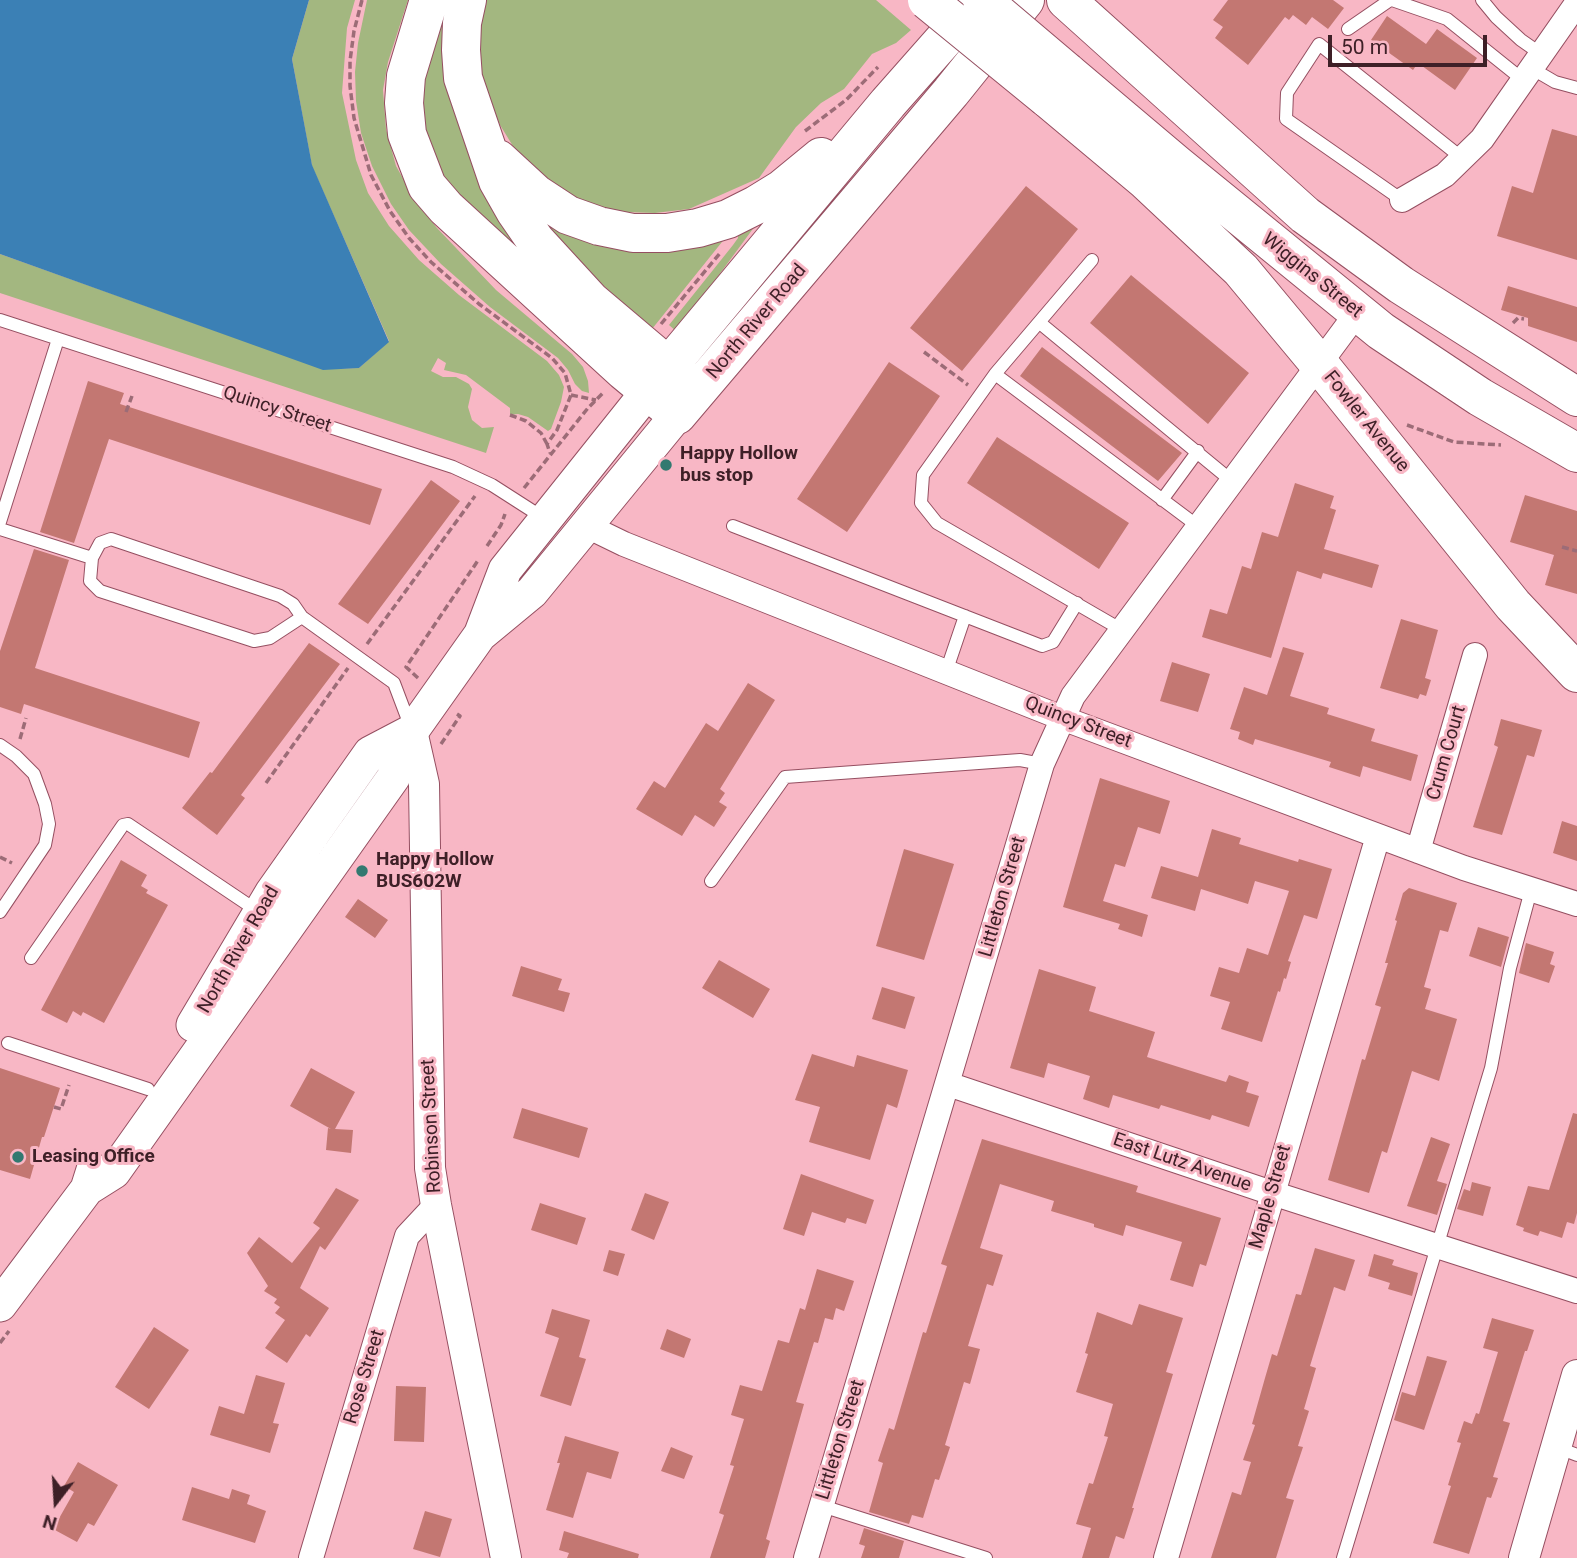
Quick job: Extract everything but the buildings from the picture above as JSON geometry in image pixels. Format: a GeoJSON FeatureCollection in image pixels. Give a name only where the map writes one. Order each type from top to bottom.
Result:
{"type":"FeatureCollection","features":[{"type":"Feature","properties":{"kind":"main road"},"geometry":{"type":"LineString","coordinates":[[429,0],[406,76],[404,103],[407,134],[427,186],[456,217],[687,403]]}},
{"type":"Feature","properties":{"kind":"main road"},"geometry":{"type":"LineString","coordinates":[[467,0],[462,23],[463,78],[498,181],[535,240],[658,379]]}},
{"type":"Feature","properties":{"kind":"main road"},"geometry":{"type":"LineString","coordinates":[[927,0],[1057,85]]}},
{"type":"Feature","properties":{"kind":"main road"},"geometry":{"type":"LineString","coordinates":[[981,0],[1057,85]]}},
{"type":"Feature","properties":{"kind":"main road","name":"North River Road"},"geometry":{"type":"LineString","coordinates":[[87,1189],[114,1172],[393,778],[412,731],[480,635],[505,570],[658,379],[888,103],[981,0]]}},
{"type":"Feature","properties":{"kind":"main road","name":"North River Road"},"geometry":{"type":"LineString","coordinates":[[480,635],[532,592],[687,403],[942,103],[1025,0]]}},
{"type":"Feature","properties":{"kind":"main road"},"geometry":{"type":"LineString","coordinates":[[1066,0],[1305,215],[1401,285],[1577,397]]}},
{"type":"Feature","properties":{"kind":"main road","name":"Fowler Avenue"},"geometry":{"type":"LineString","coordinates":[[1057,85],[1145,180],[1192,221],[1241,270],[1513,604],[1577,673]]}},
{"type":"Feature","properties":{"kind":"main road","name":"Wiggins Street"},"geometry":{"type":"LineString","coordinates":[[1057,85],[1207,190],[1390,337],[1480,397],[1577,453]]}},
{"type":"Feature","properties":{"kind":"main road"},"geometry":{"type":"LineString","coordinates":[[489,150],[536,194],[568,215],[599,226],[633,233],[667,233],[728,219],[756,205],[814,164],[859,117],[888,103]]}},
{"type":"Feature","properties":{"kind":"main road","name":"North River Road"},"geometry":{"type":"LineString","coordinates":[[0,1305],[87,1189],[96,1159],[199,1018],[272,892],[370,753],[412,731]]}},
{"type":"Feature","properties":{"kind":"street"},"geometry":{"type":"LineString","coordinates":[[1402,200],[1445,175],[1482,139],[1577,3]]}},
{"type":"Feature","properties":{"kind":"street","name":"Littleton Street"},"geometry":{"type":"LineString","coordinates":[[806,1558],[1042,764],[1062,718],[1073,696],[1357,313]]}},
{"type":"Feature","properties":{"kind":"street","name":"Quincy Street"},"geometry":{"type":"LineString","coordinates":[[587,526],[624,544],[1062,718],[1418,851],[1577,904]]}},
{"type":"Feature","properties":{"kind":"street","name":"Crum Court"},"geometry":{"type":"LineString","coordinates":[[1418,851],[1475,655]]}},
{"type":"Feature","properties":{"kind":"street","name":"Robinson Street"},"geometry":{"type":"LineString","coordinates":[[412,731],[424,784],[430,1168],[506,1558]]}},
{"type":"Feature","properties":{"kind":"street","name":"Maple Street"},"geometry":{"type":"LineString","coordinates":[[1166,1558],[1378,836]]}},
{"type":"Feature","properties":{"kind":"street","name":"East Lutz Avenue"},"geometry":{"type":"LineString","coordinates":[[948,1084],[1272,1193],[1577,1291]]}},
{"type":"Feature","properties":{"kind":"street","name":"Rose Street"},"geometry":{"type":"LineString","coordinates":[[311,1558],[407,1236],[436,1205]]}},
{"type":"Feature","properties":{"kind":"street"},"geometry":{"type":"LineString","coordinates":[[1524,1558],[1567,1451],[1577,1375]]}},
{"type":"Feature","properties":{"kind":"lane"},"geometry":{"type":"LineString","coordinates":[[1348,29],[1391,0],[1447,19],[1555,82],[1577,88]]}},
{"type":"Feature","properties":{"kind":"lane"},"geometry":{"type":"LineString","coordinates":[[1482,0],[1496,18],[1521,40],[1531,67]]}},
{"type":"Feature","properties":{"kind":"lane"},"geometry":{"type":"LineString","coordinates":[[1402,200],[1286,119],[1287,93],[1319,44],[1462,158]]}},
{"type":"Feature","properties":{"kind":"lane"},"geometry":{"type":"LineString","coordinates":[[1092,260],[995,374],[923,475],[920,503],[937,523],[1122,630]]}},
{"type":"Feature","properties":{"kind":"lane","name":"Quincy Street"},"geometry":{"type":"LineString","coordinates":[[0,320],[453,467],[492,485],[545,519]]}},
{"type":"Feature","properties":{"kind":"lane"},"geometry":{"type":"LineString","coordinates":[[1040,323],[1233,482]]}},
{"type":"Feature","properties":{"kind":"lane"},"geometry":{"type":"LineString","coordinates":[[0,522],[58,339]]}},
{"type":"Feature","properties":{"kind":"lane"},"geometry":{"type":"LineString","coordinates":[[995,374],[1199,527]]}},
{"type":"Feature","properties":{"kind":"lane"},"geometry":{"type":"LineString","coordinates":[[1162,500],[1198,451]]}},
{"type":"Feature","properties":{"kind":"lane"},"geometry":{"type":"LineString","coordinates":[[733,526],[1042,646],[1053,642],[1077,603]]}},
{"type":"Feature","properties":{"kind":"lane"},"geometry":{"type":"LineString","coordinates":[[0,528],[92,558]]}},
{"type":"Feature","properties":{"kind":"lane"},"geometry":{"type":"LineString","coordinates":[[302,617],[270,638],[254,641],[100,591],[90,582],[92,558],[100,542],[111,539],[280,596],[293,604],[302,617],[394,683],[412,731]]}},
{"type":"Feature","properties":{"kind":"lane"},"geometry":{"type":"LineString","coordinates":[[946,672],[965,616]]}},
{"type":"Feature","properties":{"kind":"lane"},"geometry":{"type":"LineString","coordinates":[[0,745],[34,774],[49,824],[45,845],[0,912]]}},
{"type":"Feature","properties":{"kind":"lane"},"geometry":{"type":"LineString","coordinates":[[711,881],[785,778],[1020,760],[1042,764]]}},
{"type":"Feature","properties":{"kind":"lane"},"geometry":{"type":"LineString","coordinates":[[31,958],[123,825],[128,824],[260,912]]}},
{"type":"Feature","properties":{"kind":"lane"},"geometry":{"type":"LineString","coordinates":[[1343,1558],[1491,1068],[1510,968],[1531,890]]}},
{"type":"Feature","properties":{"kind":"lane"},"geometry":{"type":"LineString","coordinates":[[8,1043],[148,1089]]}},
{"type":"Feature","properties":{"kind":"lane"},"geometry":{"type":"LineString","coordinates":[[822,1506],[986,1558]]}},
{"type":"Feature","properties":{"kind":"path"},"geometry":{"type":"LineString","coordinates":[[802,134],[846,100],[880,64]]}},
{"type":"Feature","properties":{"kind":"path"},"geometry":{"type":"LineString","coordinates":[[655,332],[728,244]]}},
{"type":"Feature","properties":{"kind":"path"},"geometry":{"type":"LineString","coordinates":[[1511,324],[1518,318],[1524,319]]}},
{"type":"Feature","properties":{"kind":"path"},"geometry":{"type":"LineString","coordinates":[[924,352],[981,394]]}},
{"type":"Feature","properties":{"kind":"path"},"geometry":{"type":"LineString","coordinates":[[530,481],[596,400],[571,395],[558,430],[547,444]]}},
{"type":"Feature","properties":{"kind":"path"},"geometry":{"type":"LineString","coordinates":[[126,412],[132,396]]}},
{"type":"Feature","properties":{"kind":"path"},"geometry":{"type":"LineString","coordinates":[[510,415],[526,421],[541,433],[551,454]]}},
{"type":"Feature","properties":{"kind":"path"},"geometry":{"type":"LineString","coordinates":[[1400,423],[1454,442],[1502,445],[1506,442]]}},
{"type":"Feature","properties":{"kind":"path"},"geometry":{"type":"LineString","coordinates":[[367,644],[477,494]]}},
{"type":"Feature","properties":{"kind":"path"},"geometry":{"type":"LineString","coordinates":[[486,547],[501,525],[503,516]]}},
{"type":"Feature","properties":{"kind":"path"},"geometry":{"type":"LineString","coordinates":[[1562,547],[1577,551]]}},
{"type":"Feature","properties":{"kind":"path"},"geometry":{"type":"LineString","coordinates":[[406,667],[479,558]]}},
{"type":"Feature","properties":{"kind":"path"},"geometry":{"type":"LineString","coordinates":[[266,783],[348,668]]}},
{"type":"Feature","properties":{"kind":"path"},"geometry":{"type":"LineString","coordinates":[[444,741],[460,716]]}},
{"type":"Feature","properties":{"kind":"path"},"geometry":{"type":"LineString","coordinates":[[20,739],[26,718]]}},
{"type":"Feature","properties":{"kind":"path"},"geometry":{"type":"LineString","coordinates":[[0,857],[12,863]]}},
{"type":"Feature","properties":{"kind":"path"},"geometry":{"type":"LineString","coordinates":[[54,1107],[61,1109],[69,1085]]}},
{"type":"Feature","properties":{"kind":"green space"},"geometry":{"type":"Polygon","coordinates":[[[309,0],[355,0],[347,28],[342,93],[356,160],[368,193],[389,226],[419,260],[459,295],[547,361],[559,375],[564,387],[561,402],[548,431],[528,417],[510,415],[510,408],[466,375],[444,370],[446,363],[438,358],[431,371],[443,377],[456,377],[469,384],[472,389],[468,407],[472,420],[482,428],[494,427],[486,453],[0,293],[0,254],[323,369],[359,368],[389,341],[312,166],[292,59],[309,0]]]}},
{"type":"Feature","properties":{"kind":"green space"},"geometry":{"type":"Polygon","coordinates":[[[367,0],[408,0],[388,62],[383,90],[386,129],[396,166],[417,203],[437,228],[496,290],[572,354],[583,367],[589,393],[582,391],[575,384],[558,358],[490,307],[441,264],[409,230],[391,204],[372,166],[361,133],[356,101],[358,43],[367,0]]]}},
{"type":"Feature","properties":{"kind":"green space"},"geometry":{"type":"Polygon","coordinates":[[[485,0],[876,0],[911,30],[896,43],[872,54],[844,89],[821,103],[796,127],[759,178],[689,209],[655,213],[622,212],[582,202],[547,182],[516,151],[500,125],[484,85],[478,56],[481,10],[485,0]]]}},
{"type":"Feature","properties":{"kind":"green space"},"geometry":{"type":"Polygon","coordinates":[[[443,12],[530,259],[459,201],[429,157],[420,92],[443,12]]]}},
{"type":"Feature","properties":{"kind":"green space"},"geometry":{"type":"Polygon","coordinates":[[[549,223],[726,237],[652,329],[587,271],[548,227],[549,223]]]}},
{"type":"Feature","properties":{"kind":"green space"},"geometry":{"type":"Polygon","coordinates":[[[755,226],[677,332],[669,325],[733,245],[738,238],[738,232],[755,226]]]}},
{"type":"Feature","properties":{"kind":"water"},"geometry":{"type":"Polygon","coordinates":[[[0,0],[309,0],[292,59],[312,165],[389,342],[359,368],[323,370],[0,254],[0,0]]]}},
{"type":"Feature","properties":{"kind":"place","name":"Happy Hollow bus stop"},"geometry":{"type":"Point","coordinates":[666,465]}},
{"type":"Feature","properties":{"kind":"place","name":"Happy Hollow BUS602W"},"geometry":{"type":"Point","coordinates":[362,871]}},
{"type":"Feature","properties":{"kind":"place","name":"Leasing Office"},"geometry":{"type":"Point","coordinates":[18,1157]}}]}
